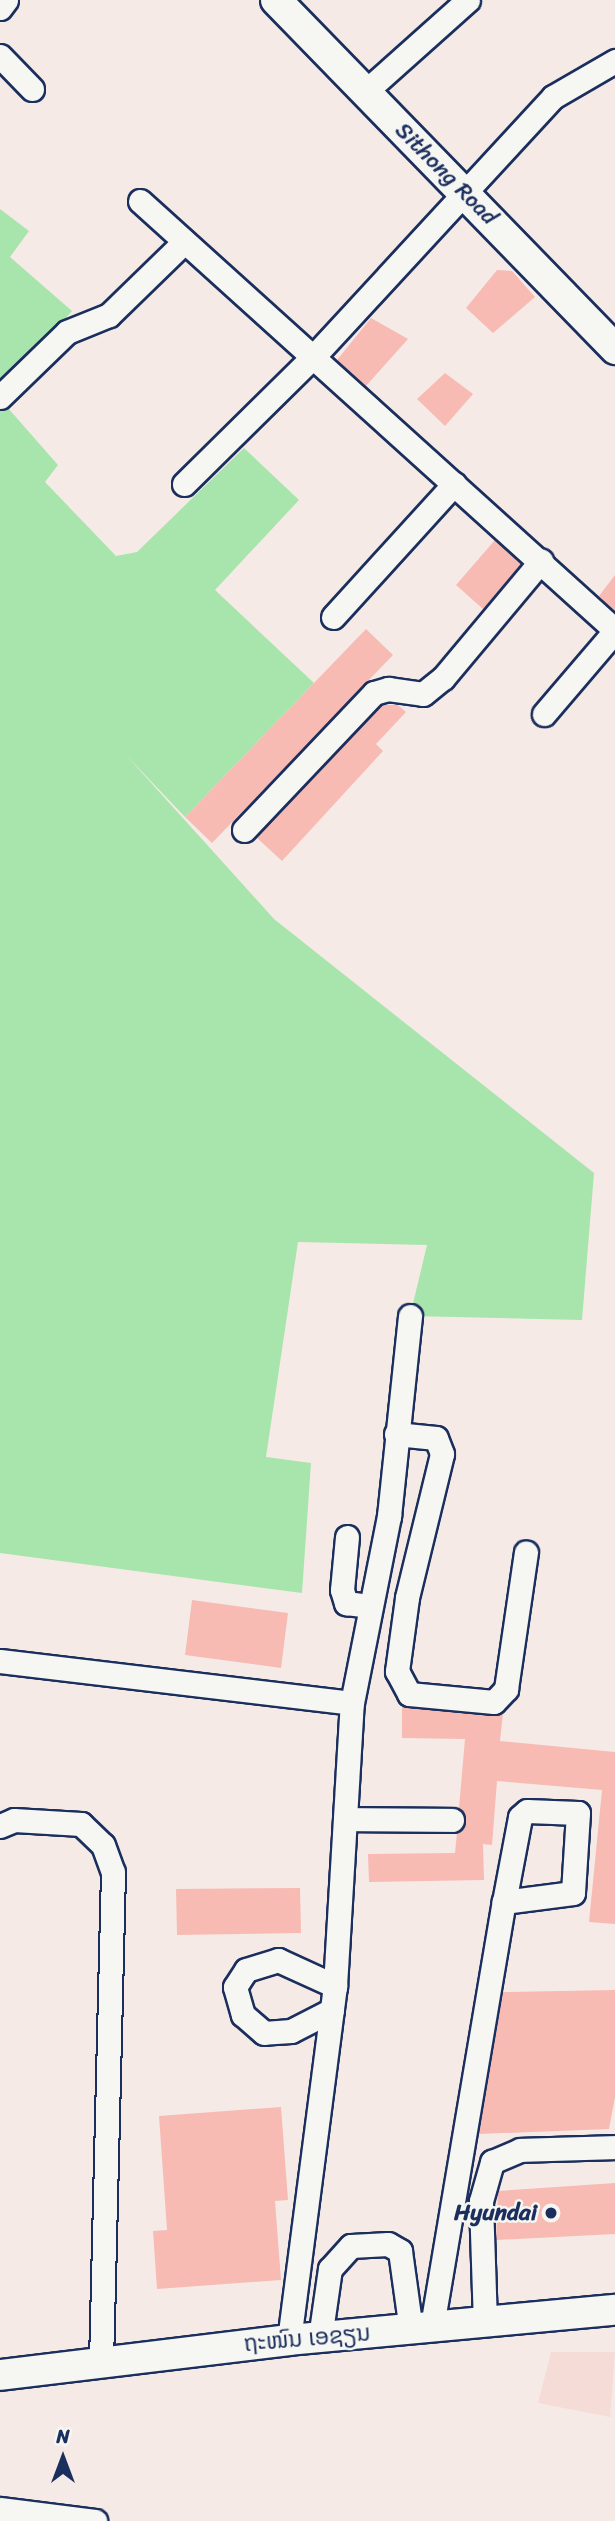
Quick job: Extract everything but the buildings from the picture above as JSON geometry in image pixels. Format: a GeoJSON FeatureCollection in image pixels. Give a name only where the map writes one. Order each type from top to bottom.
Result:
{"type":"FeatureCollection","features":[{"type":"Feature","properties":{"kind":"main road","name":"Sithong Road"},"geometry":{"type":"LineString","coordinates":[[276,0],[615,349]]}},
{"type":"Feature","properties":{"kind":"main road","name":"ຖະໜົນ ເອຊຽນ"},"geometry":{"type":"LineString","coordinates":[[0,2375],[289,2340],[615,2310]]}},
{"type":"Feature","properties":{"kind":"street"},"geometry":{"type":"LineString","coordinates":[[0,8],[6,0]]}},
{"type":"Feature","properties":{"kind":"street"},"geometry":{"type":"LineString","coordinates":[[365,92],[468,0]]}},
{"type":"Feature","properties":{"kind":"street"},"geometry":{"type":"LineString","coordinates":[[0,56],[32,89]]}},
{"type":"Feature","properties":{"kind":"street"},"geometry":{"type":"LineString","coordinates":[[184,484],[315,355],[553,97],[615,61]]}},
{"type":"Feature","properties":{"kind":"street"},"geometry":{"type":"LineString","coordinates":[[140,201],[315,355],[615,631],[544,714]]}},
{"type":"Feature","properties":{"kind":"street"},"geometry":{"type":"LineString","coordinates":[[0,397],[67,332],[109,315],[184,242]]}},
{"type":"Feature","properties":{"kind":"street"},"geometry":{"type":"LineString","coordinates":[[334,617],[454,484]]}},
{"type":"Feature","properties":{"kind":"street"},"geometry":{"type":"LineString","coordinates":[[244,830],[374,693],[388,688],[423,694],[443,678],[541,561]]}},
{"type":"Feature","properties":{"kind":"street"},"geometry":{"type":"LineString","coordinates":[[289,2340],[335,1986],[352,1703],[369,1606],[389,1516],[410,1316]]}},
{"type":"Feature","properties":{"kind":"street"},"geometry":{"type":"LineString","coordinates":[[396,1434],[436,1438],[443,1454],[407,1598],[397,1671],[409,1694],[494,1702],[506,1689],[526,1552]]}},
{"type":"Feature","properties":{"kind":"street"},"geometry":{"type":"LineString","coordinates":[[347,1537],[342,1590],[346,1603],[369,1606]]}},
{"type":"Feature","properties":{"kind":"street"},"geometry":{"type":"LineString","coordinates":[[0,1661],[352,1703]]}},
{"type":"Feature","properties":{"kind":"street"},"geometry":{"type":"LineString","coordinates":[[422,2328],[504,1902],[522,1814],[578,1813],[573,1892],[504,1902]]}},
{"type":"Feature","properties":{"kind":"street"},"geometry":{"type":"LineString","coordinates":[[345,1819],[452,1820]]}},
{"type":"Feature","properties":{"kind":"street"},"geometry":{"type":"LineString","coordinates":[[0,1826],[14,1820],[81,1824],[103,1845],[113,1872],[101,2363]]}},
{"type":"Feature","properties":{"kind":"street"},"geometry":{"type":"LineString","coordinates":[[332,2010],[291,2031],[264,2033],[243,2015],[236,1987],[246,1970],[278,1960],[335,1986]]}},
{"type":"Feature","properties":{"kind":"street"},"geometry":{"type":"LineString","coordinates":[[485,2323],[482,2188],[492,2162],[520,2150],[615,2147]]}},
{"type":"Feature","properties":{"kind":"street"},"geometry":{"type":"LineString","coordinates":[[320,2338],[330,2269],[351,2246],[388,2244],[400,2251],[422,2328]]}},
{"type":"Feature","properties":{"kind":"street"},"geometry":{"type":"LineString","coordinates":[[0,2509],[95,2521]]}},
{"type":"Feature","properties":{"kind":"shaded area"},"geometry":{"type":"Polygon","coordinates":[[[551,2352],[615,2352],[610,2417],[538,2403],[551,2352]]]}},
{"type":"Feature","properties":{"kind":"green space"},"geometry":{"type":"Polygon","coordinates":[[[0,209],[29,231],[10,257],[72,311],[0,391],[0,209]]]}},
{"type":"Feature","properties":{"kind":"green space"},"geometry":{"type":"Polygon","coordinates":[[[0,399],[58,465],[45,482],[116,556],[137,552],[244,448],[299,500],[215,590],[314,683],[185,817],[126,755],[274,919],[594,1173],[582,1320],[410,1316],[427,1245],[298,1242],[266,1457],[311,1463],[302,1593],[0,1553],[0,399]]]}},
{"type":"Feature","properties":{"kind":"place","name":"Hyundai"},"geometry":{"type":"Point","coordinates":[551,2213]}}]}
